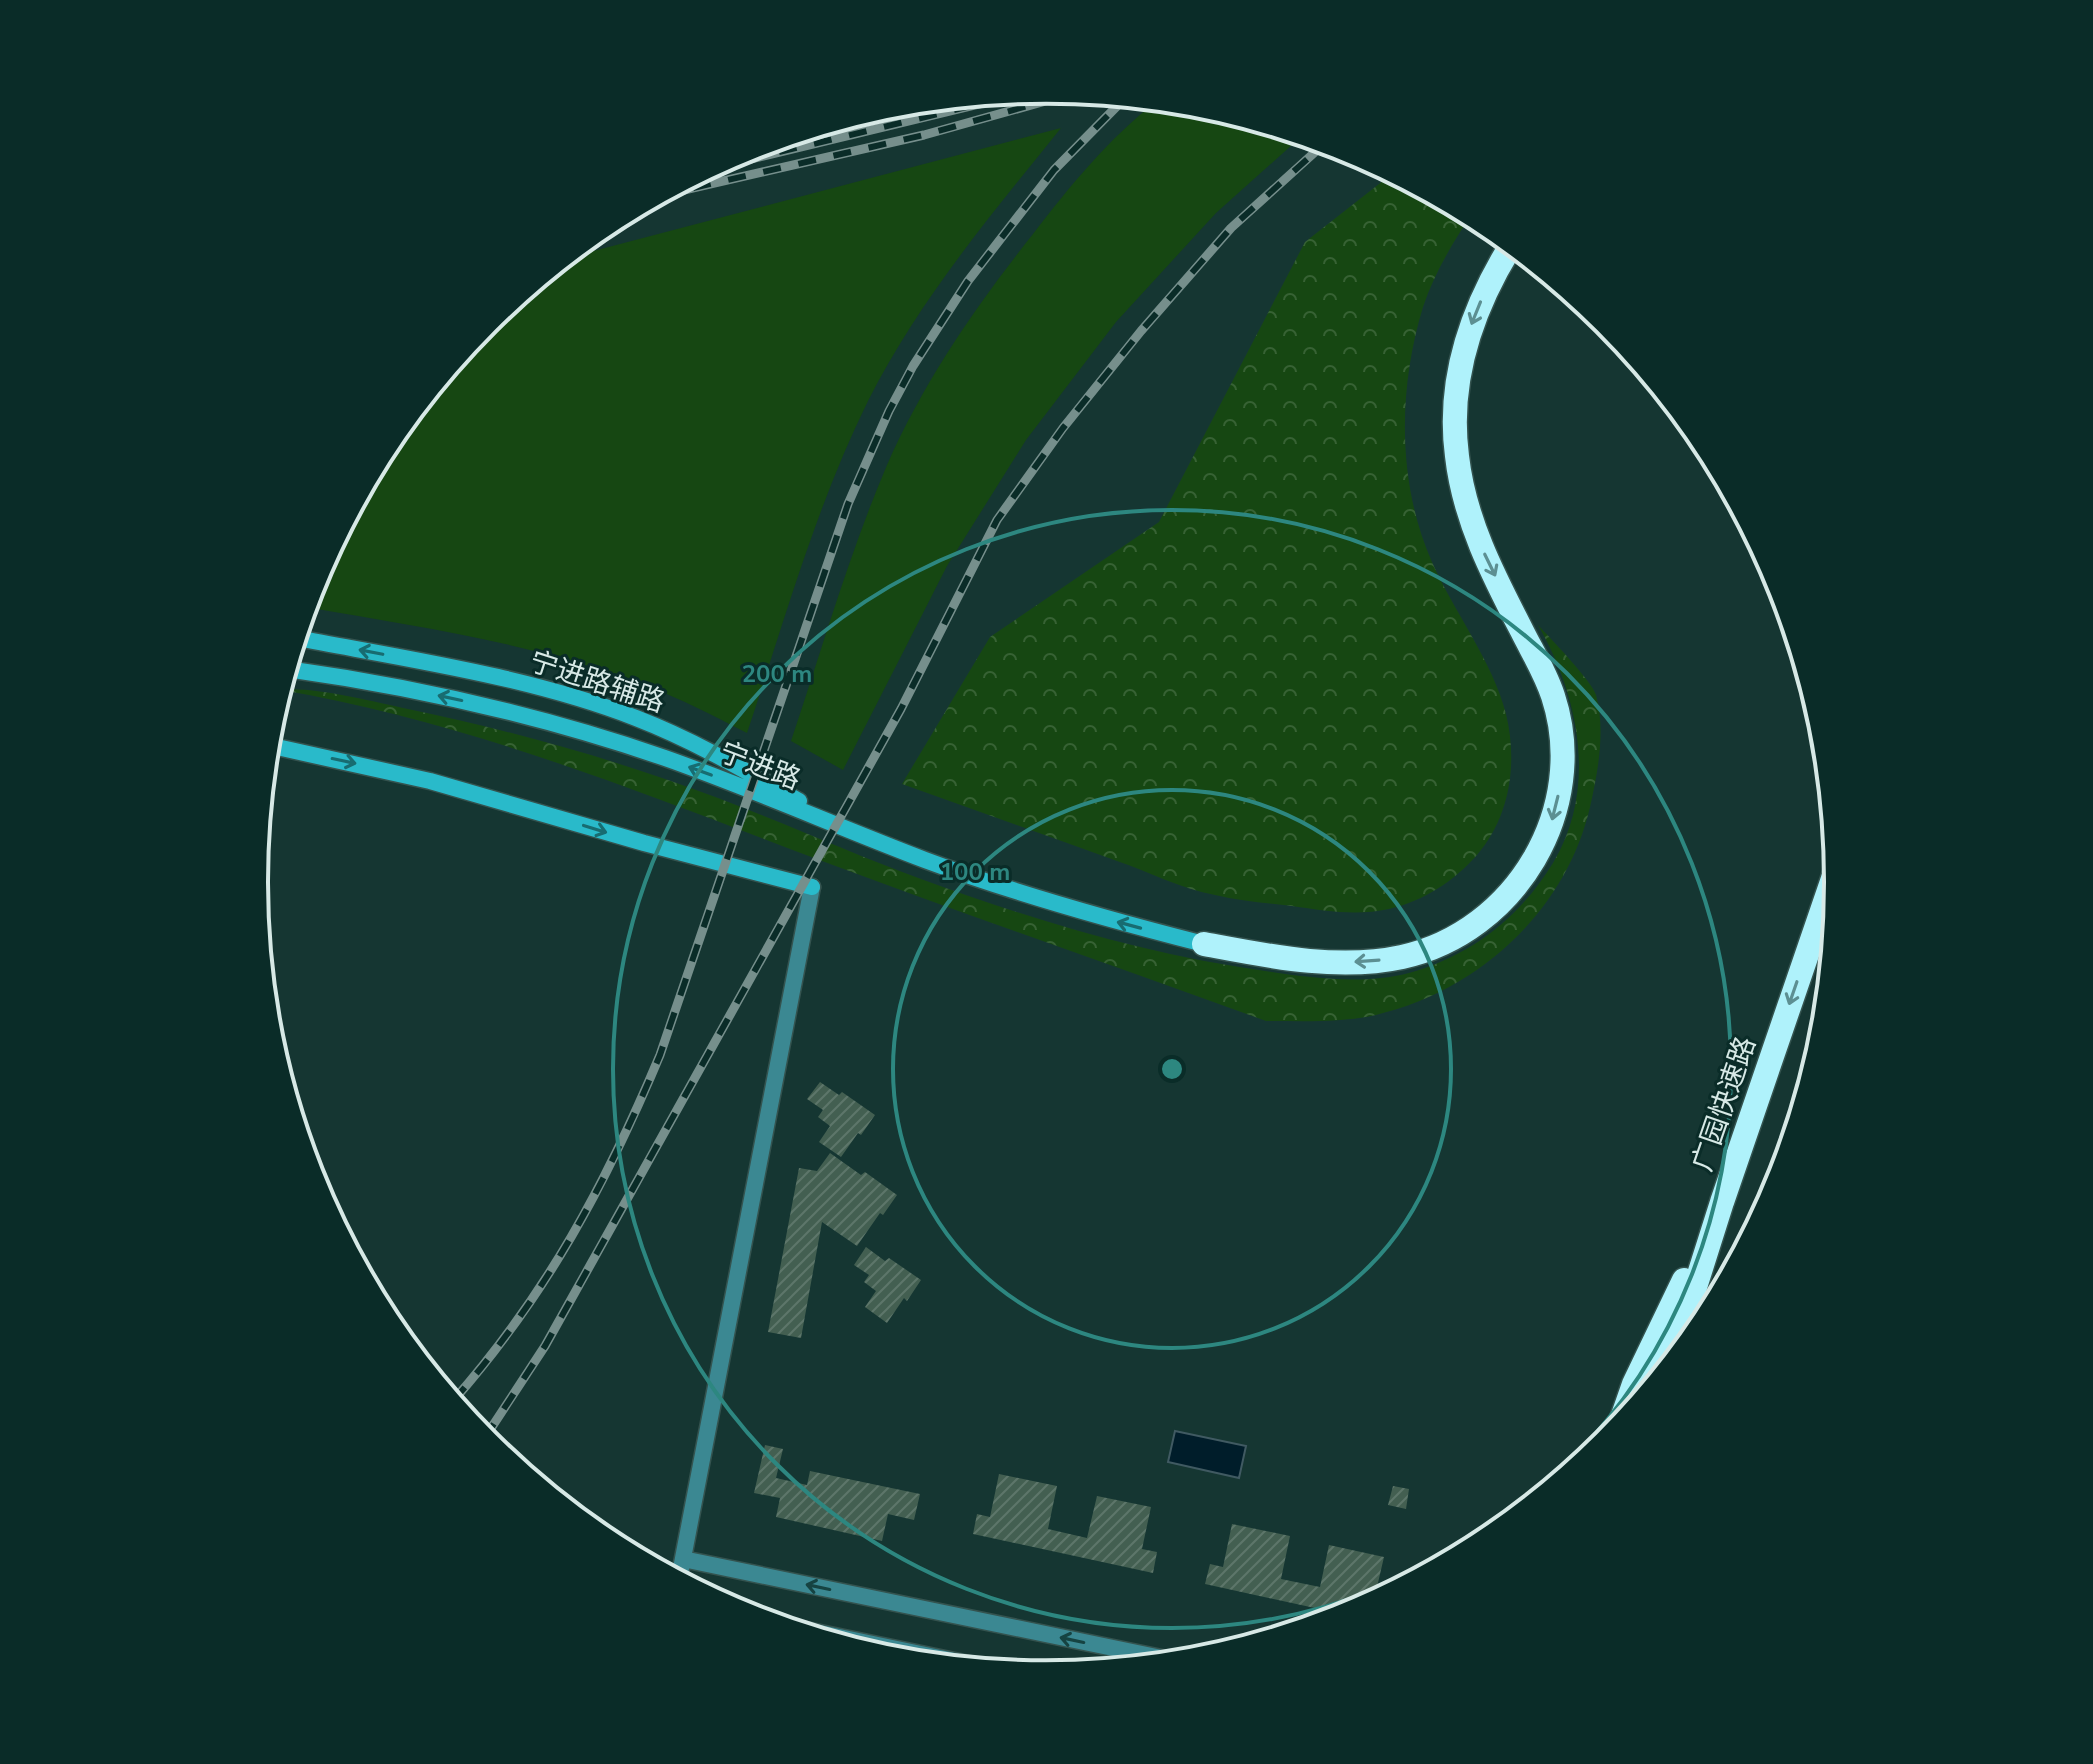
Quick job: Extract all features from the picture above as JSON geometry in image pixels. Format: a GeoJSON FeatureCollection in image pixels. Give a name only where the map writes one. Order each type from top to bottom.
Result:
{"type":"FeatureCollection","features":[{"type":"Feature","properties":{"kind":"highway"},"geometry":{"type":"LineString","coordinates":[[1204,944],[1329,962],[1366,962],[1403,957],[1438,945],[1491,912],[1525,876],[1544,844],[1556,809],[1562,773],[1561,735],[1554,699],[1541,665],[1478,542],[1464,499],[1456,454],[1455,410],[1460,365],[1472,321],[1490,280],[1506,254]]}},
{"type":"Feature","properties":{"kind":"highway","name":"广园快速路"},"geometry":{"type":"LineString","coordinates":[[1681,1331],[1824,906]]}},
{"type":"Feature","properties":{"kind":"highway"},"geometry":{"type":"LineString","coordinates":[[1630,1396],[1722,1202]]}},
{"type":"Feature","properties":{"kind":"street","name":"宁进路辅路"},"geometry":{"type":"LineString","coordinates":[[308,640],[523,684],[579,698],[634,717],[688,740],[860,835]]}},
{"type":"Feature","properties":{"kind":"street","name":"宁进路"},"geometry":{"type":"LineString","coordinates":[[298,671],[396,687],[531,717],[664,758],[995,885],[1092,915],[1204,944]]}},
{"type":"Feature","properties":{"kind":"street"},"geometry":{"type":"LineString","coordinates":[[280,748],[430,781],[644,843],[812,887],[681,1569]]}},
{"type":"Feature","properties":{"kind":"street"},"geometry":{"type":"LineString","coordinates":[[683,1559],[1141,1654]]}},
{"type":"Feature","properties":{"kind":"green space"},"geometry":{"type":"Polygon","coordinates":[[[1146,111],[1198,119],[1293,144],[1216,213],[1116,322],[1026,440],[947,566],[843,770],[791,741],[860,533],[887,465],[917,404],[952,345],[1061,198],[1146,111]]]}},
{"type":"Feature","properties":{"kind":"green space"},"geometry":{"type":"Polygon","coordinates":[[[1061,128],[933,293],[868,401],[817,523],[747,733],[660,691],[606,671],[479,638],[319,609],[349,538],[373,493],[429,408],[496,332],[591,252],[1061,128]]]}},
{"type":"Feature","properties":{"kind":"green space"},"geometry":{"type":"Polygon","coordinates":[[[1383,181],[1464,226],[1432,283],[1423,307],[1409,370],[1405,436],[1412,500],[1421,532],[1441,581],[1492,675],[1510,733],[1511,770],[1504,807],[1477,855],[1438,889],[1414,901],[1365,912],[1317,910],[1234,899],[1190,889],[902,784],[990,637],[1159,522],[1305,242],[1383,181]]]}},
{"type":"Feature","properties":{"kind":"green space"},"geometry":{"type":"Polygon","coordinates":[[[1538,625],[1593,689],[1599,707],[1601,733],[1592,798],[1581,837],[1564,874],[1542,908],[1516,938],[1452,986],[1415,1003],[1376,1015],[1335,1020],[1266,1021],[556,762],[420,721],[292,692],[294,689],[326,692],[378,703],[487,727],[603,759],[718,798],[921,879],[1005,908],[1134,946],[1283,974],[1373,979],[1432,966],[1473,945],[1525,901],[1553,863],[1567,834],[1579,773],[1573,712],[1552,653],[1538,625]]]}},
{"type":"Feature","properties":{"kind":"water"},"geometry":{"type":"Polygon","coordinates":[[[1175,1431],[1246,1446],[1239,1478],[1168,1462],[1175,1431]]]}},
{"type":"Feature","properties":{"kind":"building"},"geometry":{"type":"Polygon","coordinates":[[[820,1082],[839,1095],[842,1092],[875,1115],[841,1157],[819,1142],[830,1126],[818,1117],[823,1110],[807,1099],[820,1082]]]}},
{"type":"Feature","properties":{"kind":"building"},"geometry":{"type":"Polygon","coordinates":[[[830,1153],[861,1175],[865,1172],[897,1195],[857,1246],[822,1222],[801,1338],[768,1332],[799,1168],[817,1171],[830,1153]]]}},
{"type":"Feature","properties":{"kind":"building"},"geometry":{"type":"Polygon","coordinates":[[[866,1247],[885,1261],[889,1258],[921,1280],[887,1323],[865,1307],[876,1291],[864,1282],[869,1275],[854,1265],[866,1247]]]}},
{"type":"Feature","properties":{"kind":"building"},"geometry":{"type":"Polygon","coordinates":[[[765,1445],[783,1449],[776,1478],[807,1485],[810,1471],[920,1494],[914,1520],[888,1514],[882,1541],[776,1517],[780,1498],[754,1493],[765,1445]]]}},
{"type":"Feature","properties":{"kind":"building"},"geometry":{"type":"Polygon","coordinates":[[[999,1474],[1057,1486],[1048,1529],[1087,1538],[1097,1496],[1151,1507],[1142,1549],[1157,1552],[1153,1573],[973,1534],[977,1514],[990,1517],[999,1474]]]}},
{"type":"Feature","properties":{"kind":"building"},"geometry":{"type":"Polygon","coordinates":[[[1393,1486],[1409,1489],[1406,1509],[1388,1505],[1393,1486]]]}},
{"type":"Feature","properties":{"kind":"building"},"geometry":{"type":"Polygon","coordinates":[[[1232,1524],[1290,1536],[1281,1579],[1320,1587],[1329,1545],[1384,1557],[1377,1586],[1322,1609],[1205,1584],[1210,1564],[1223,1567],[1232,1524]]]}},
{"type":"Feature","properties":{"kind":"railway"},"geometry":{"type":"LineString","coordinates":[[696,187],[924,135],[1033,105]]}},
{"type":"Feature","properties":{"kind":"railway"},"geometry":{"type":"LineString","coordinates":[[460,1393],[517,1320],[571,1237],[618,1149],[660,1055],[848,504],[889,411],[913,366],[968,281],[1054,170],[1115,108]]}},
{"type":"Feature","properties":{"kind":"railway"},"geometry":{"type":"LineString","coordinates":[[774,153],[954,110]]}},
{"type":"Feature","properties":{"kind":"railway"},"geometry":{"type":"LineString","coordinates":[[492,1427],[545,1346],[901,709],[997,520],[1063,428],[1141,331],[1231,228],[1315,152]]}}]}
